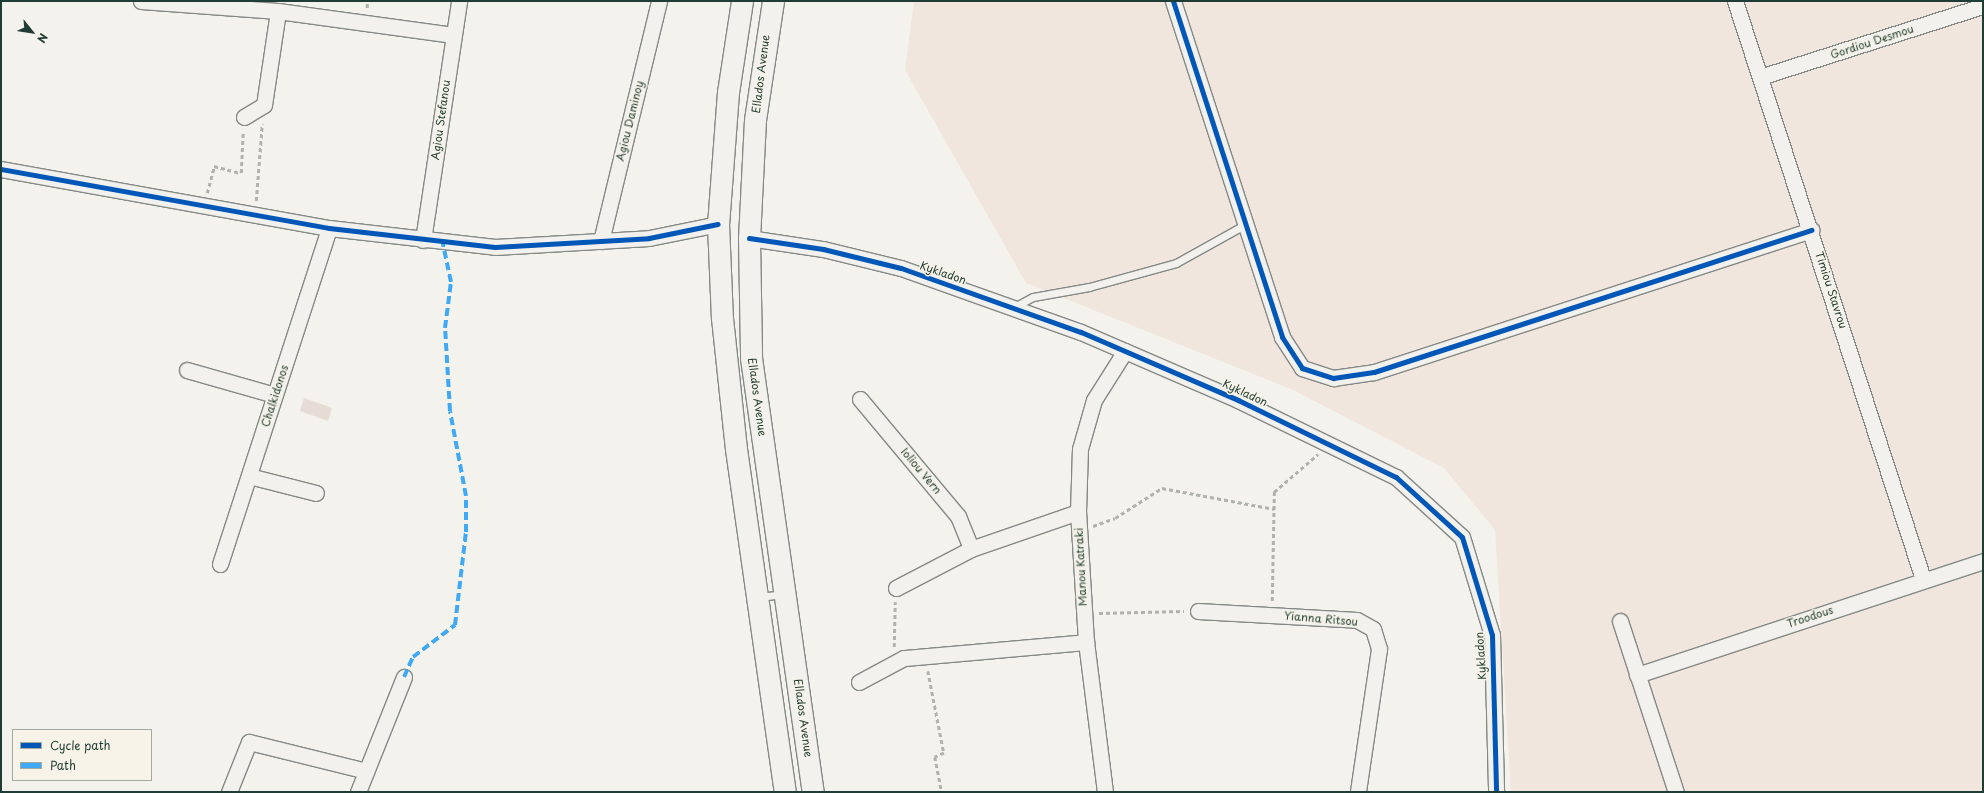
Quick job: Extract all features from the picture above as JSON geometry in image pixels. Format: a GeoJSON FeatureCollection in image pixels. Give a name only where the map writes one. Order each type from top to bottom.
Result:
{"type":"FeatureCollection","features":[{"type":"Feature","properties":{"kind":"main road"},"geometry":{"type":"LineString","coordinates":[[742,1],[728,92],[718,224],[722,326],[757,597],[786,792]]}},
{"type":"Feature","properties":{"kind":"main road","name":"Ellados Avenue"},"geometry":{"type":"LineString","coordinates":[[772,1],[755,120],[749,238],[752,358],[813,792]]}},
{"type":"Feature","properties":{"kind":"street"},"geometry":{"type":"LineString","coordinates":[[141,1],[278,11],[453,35]]}},
{"type":"Feature","properties":{"kind":"street","name":"Agiou Stefanou"},"geometry":{"type":"LineString","coordinates":[[423,240],[453,35],[460,1]]}},
{"type":"Feature","properties":{"kind":"street","name":"Agiou Daminoy"},"geometry":{"type":"LineString","coordinates":[[601,242],[659,1]]}},
{"type":"Feature","properties":{"kind":"street"},"geometry":{"type":"LineString","coordinates":[[1173,1],[1282,337],[1302,368],[1333,378],[1374,372],[1812,230]]}},
{"type":"Feature","properties":{"kind":"street","name":"Timiou Stavrou"},"geometry":{"type":"LineString","coordinates":[[1735,1],[1812,230],[1923,579]]}},
{"type":"Feature","properties":{"kind":"street","name":"Gordiou Desmou"},"geometry":{"type":"LineString","coordinates":[[1760,77],[1983,6]]}},
{"type":"Feature","properties":{"kind":"street"},"geometry":{"type":"LineString","coordinates":[[244,117],[264,105],[278,11]]}},
{"type":"Feature","properties":{"kind":"street"},"geometry":{"type":"LineString","coordinates":[[1,169],[329,228],[423,240],[495,247],[649,238],[718,224]]}},
{"type":"Feature","properties":{"kind":"street","name":"Chalkidonos"},"geometry":{"type":"LineString","coordinates":[[220,564],[329,228]]}},
{"type":"Feature","properties":{"kind":"street","name":"Kykladon"},"geometry":{"type":"LineString","coordinates":[[749,238],[823,249],[901,268],[1012,308],[1125,351],[1329,444],[1396,477],[1462,538],[1492,636],[1496,792]]}},
{"type":"Feature","properties":{"kind":"street","name":"Manou Katraki"},"geometry":{"type":"LineString","coordinates":[[1105,792],[1086,642],[1078,512],[1080,449],[1094,400],[1125,351]]}},
{"type":"Feature","properties":{"kind":"street"},"geometry":{"type":"LineString","coordinates":[[187,370],[275,395]]}},
{"type":"Feature","properties":{"kind":"street","name":"Ioliou Vern"},"geometry":{"type":"LineString","coordinates":[[860,399],[958,516],[971,549]]}},
{"type":"Feature","properties":{"kind":"street"},"geometry":{"type":"LineString","coordinates":[[249,476],[316,494]]}},
{"type":"Feature","properties":{"kind":"street"},"geometry":{"type":"LineString","coordinates":[[896,588],[971,549],[1078,512]]}},
{"type":"Feature","properties":{"kind":"street","name":"Troodous"},"geometry":{"type":"LineString","coordinates":[[1637,675],[1923,579],[1983,562]]}},
{"type":"Feature","properties":{"kind":"street","name":"Yianna Ritsou"},"geometry":{"type":"LineString","coordinates":[[1198,611],[1358,620],[1367,624],[1378,637],[1379,649],[1358,792]]}},
{"type":"Feature","properties":{"kind":"street"},"geometry":{"type":"LineString","coordinates":[[1620,622],[1676,792]]}},
{"type":"Feature","properties":{"kind":"street"},"geometry":{"type":"LineString","coordinates":[[859,682],[893,663],[925,656],[1086,642]]}},
{"type":"Feature","properties":{"kind":"street"},"geometry":{"type":"LineString","coordinates":[[358,792],[404,677]]}},
{"type":"Feature","properties":{"kind":"street"},"geometry":{"type":"LineString","coordinates":[[229,792],[249,742],[366,771]]}},
{"type":"Feature","properties":{"kind":"lane"},"geometry":{"type":"LineString","coordinates":[[1012,308],[1033,297],[1089,287],[1176,263],[1246,224]]}},
{"type":"Feature","properties":{"kind":"lane"},"geometry":{"type":"LineString","coordinates":[[757,597],[785,593]]}},
{"type":"Feature","properties":{"kind":"path"},"geometry":{"type":"LineString","coordinates":[[255,214],[264,105]]}},
{"type":"Feature","properties":{"kind":"path"},"geometry":{"type":"LineString","coordinates":[[203,206],[214,166],[241,173],[244,117]]}},
{"type":"Feature","properties":{"kind":"path"},"geometry":{"type":"LineString","coordinates":[[1272,615],[1274,492],[1329,444]]}},
{"type":"Feature","properties":{"kind":"path"},"geometry":{"type":"LineString","coordinates":[[1079,532],[1115,518],[1162,488],[1274,509]]}},
{"type":"Feature","properties":{"kind":"path"},"geometry":{"type":"LineString","coordinates":[[893,663],[896,588]]}},
{"type":"Feature","properties":{"kind":"path"},"geometry":{"type":"LineString","coordinates":[[1084,614],[1198,611]]}},
{"type":"Feature","properties":{"kind":"path"},"geometry":{"type":"LineString","coordinates":[[925,656],[944,753],[934,757],[942,792]]}},
{"type":"Feature","properties":{"kind":"shaded area"},"geometry":{"type":"Polygon","coordinates":[[[914,1],[1983,1],[1983,792],[1511,792],[1495,530],[1444,468],[1293,390],[1026,283],[905,70],[914,1]]]}},
{"type":"Feature","properties":{"kind":"building"},"geometry":{"type":"Polygon","coordinates":[[[304,398],[332,408],[328,421],[300,411],[304,398]]]}},
{"type":"Feature","properties":{"kind":"marked path"},"geometry":{"type":"LineString","coordinates":[[404,677],[413,657],[455,625],[466,532],[466,496],[450,411],[445,328],[451,282],[443,243]]}},
{"type":"Feature","properties":{"kind":"cycle path"},"geometry":{"type":"LineString","coordinates":[[1173,1],[1282,337],[1302,368],[1333,378],[1374,372],[1812,230]]}},
{"type":"Feature","properties":{"kind":"cycle path"},"geometry":{"type":"LineString","coordinates":[[1,169],[329,228],[495,247],[649,238],[718,224]]}},
{"type":"Feature","properties":{"kind":"cycle path"},"geometry":{"type":"LineString","coordinates":[[749,238],[823,249],[901,268],[1081,332],[1238,400],[1396,477],[1462,537],[1492,635],[1496,792]]}}]}
